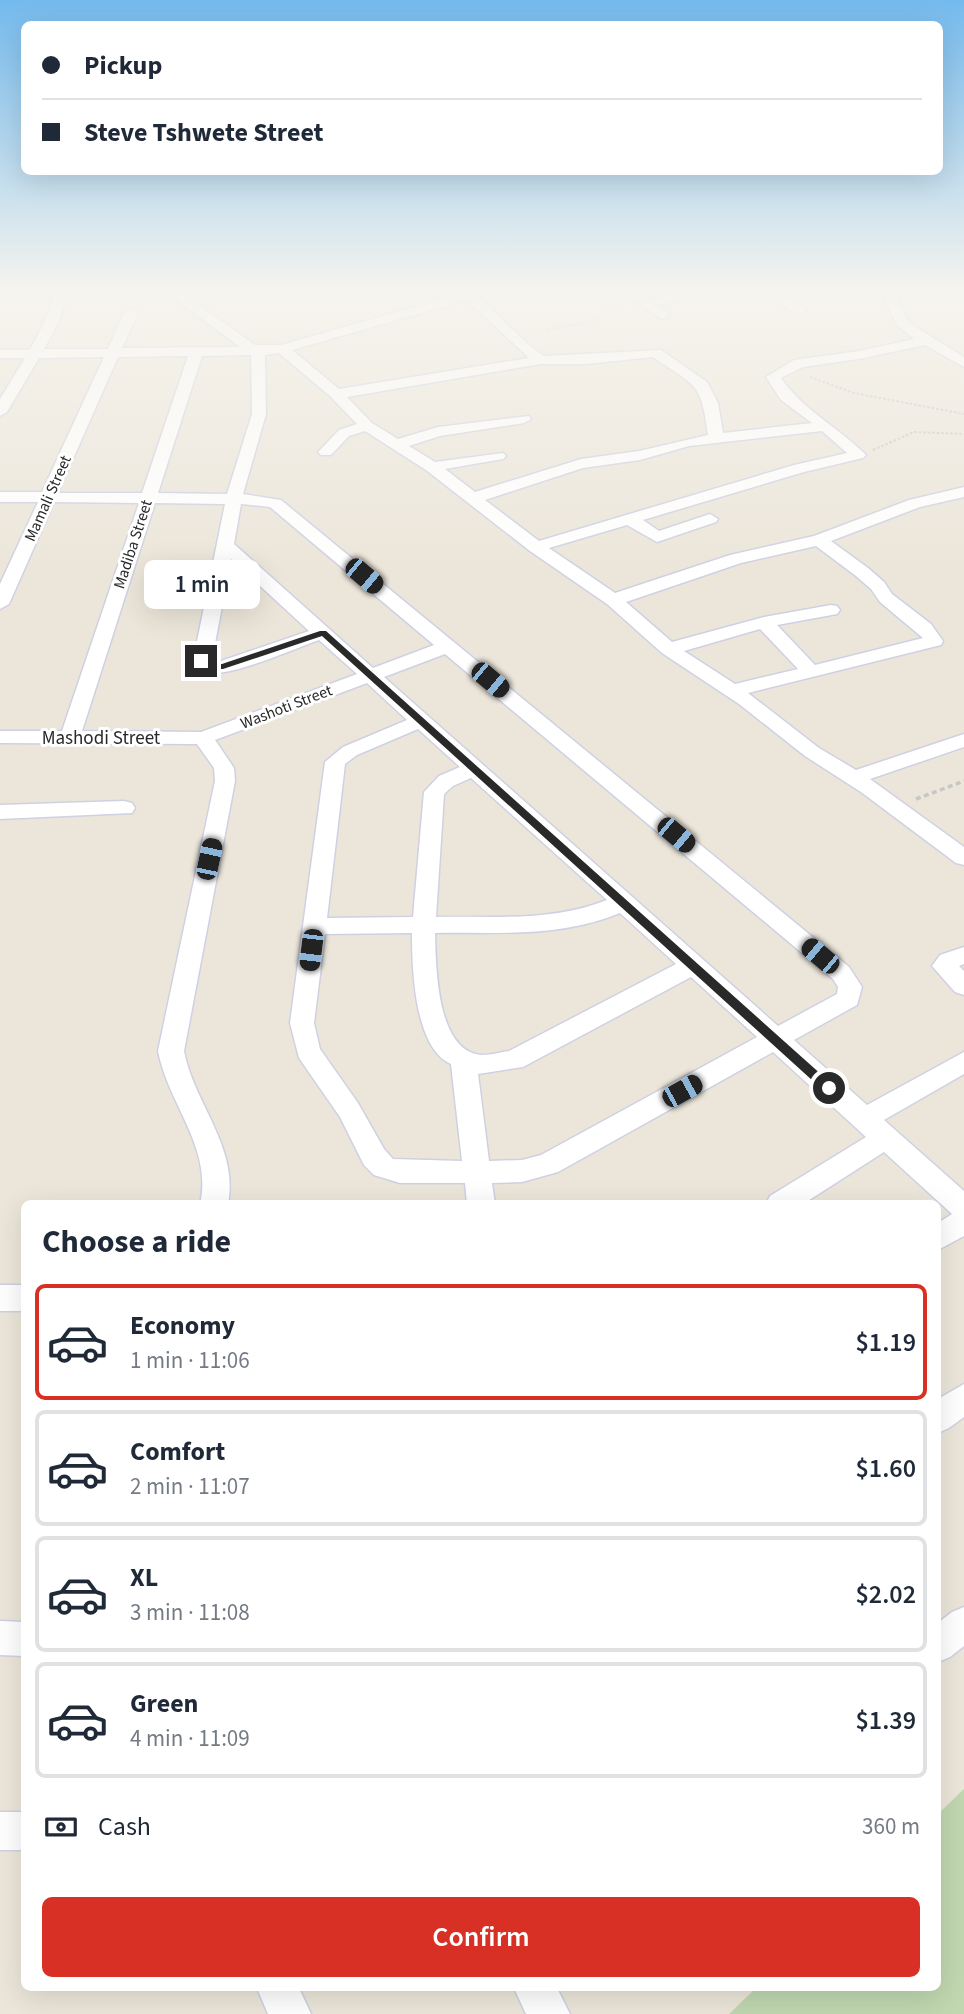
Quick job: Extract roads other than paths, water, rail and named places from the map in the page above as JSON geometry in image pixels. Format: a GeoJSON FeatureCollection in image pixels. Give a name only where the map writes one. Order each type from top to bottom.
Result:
{"type":"FeatureCollection","features":[{"type":"Feature","properties":{"kind":"street"},"geometry":{"type":"LineString","coordinates":[[0,412],[17,382]]}},
{"type":"Feature","properties":{"kind":"street","name":"Mamali Street"},"geometry":{"type":"LineString","coordinates":[[0,604],[98,382]]}},
{"type":"Feature","properties":{"kind":"street","name":"Madiba Street"},"geometry":{"type":"LineString","coordinates":[[69,736],[186,382]]}},
{"type":"Feature","properties":{"kind":"street"},"geometry":{"type":"LineString","coordinates":[[258,382],[259,414],[234,499],[201,658],[203,664],[209,667],[223,667],[323,632]]}},
{"type":"Feature","properties":{"kind":"street"},"geometry":{"type":"LineString","coordinates":[[322,382],[367,426],[432,467],[536,547],[613,600],[669,649],[731,691],[812,752],[961,851]]}},
{"type":"Feature","properties":{"kind":"street"},"geometry":{"type":"LineString","coordinates":[[336,394],[408,382]]}},
{"type":"Feature","properties":{"kind":"street"},"geometry":{"type":"LineString","coordinates":[[702,382],[712,401],[716,440]]}},
{"type":"Feature","properties":{"kind":"street"},"geometry":{"type":"LineString","coordinates":[[536,547],[628,518],[711,497],[807,466],[858,455],[786,397],[775,382]]}},
{"type":"Feature","properties":{"kind":"street"},"geometry":{"type":"LineString","coordinates":[[394,445],[438,432],[524,419]]}},
{"type":"Feature","properties":{"kind":"street"},"geometry":{"type":"LineString","coordinates":[[326,452],[339,436],[367,426]]}},
{"type":"Feature","properties":{"kind":"street"},"geometry":{"type":"LineString","coordinates":[[473,498],[576,465],[640,455],[688,442],[824,426]]}},
{"type":"Feature","properties":{"kind":"street"},"geometry":{"type":"LineString","coordinates":[[432,467],[498,456]]}},
{"type":"Feature","properties":{"kind":"street"},"geometry":{"type":"LineString","coordinates":[[613,600],[727,562],[819,540],[915,503],[964,492]]}},
{"type":"Feature","properties":{"kind":"street"},"geometry":{"type":"LineString","coordinates":[[0,497],[263,499],[275,503],[844,977],[850,991],[848,999],[776,1041],[548,1164],[522,1171],[400,1172],[384,1167],[374,1157],[349,1110],[308,1051],[302,1033],[335,762],[350,751],[421,721]]}},
{"type":"Feature","properties":{"kind":"street"},"geometry":{"type":"LineString","coordinates":[[628,518],[657,537],[710,519]]}},
{"type":"Feature","properties":{"kind":"street"},"geometry":{"type":"LineString","coordinates":[[731,691],[932,643],[934,638],[919,622],[886,598],[878,586],[862,572],[819,540]]}},
{"type":"Feature","properties":{"kind":"street"},"geometry":{"type":"LineString","coordinates":[[225,545],[964,1208]]}},
{"type":"Feature","properties":{"kind":"street"},"geometry":{"type":"LineString","coordinates":[[669,649],[764,622],[831,610]]}},
{"type":"Feature","properties":{"kind":"street"},"geometry":{"type":"LineString","coordinates":[[764,622],[811,671]]}},
{"type":"Feature","properties":{"kind":"street","name":"Washoti Street"},"geometry":{"type":"LineString","coordinates":[[202,738],[449,646]]}},
{"type":"Feature","properties":{"kind":"street","name":"Mashodi Street"},"geometry":{"type":"LineString","coordinates":[[0,737],[202,738]]}},
{"type":"Feature","properties":{"kind":"street"},"geometry":{"type":"LineString","coordinates":[[202,738],[224,768],[225,781],[171,1051],[176,1074],[214,1161],[217,1177],[214,1200]]}},
{"type":"Feature","properties":{"kind":"street"},"geometry":{"type":"LineString","coordinates":[[853,778],[964,740]]}},
{"type":"Feature","properties":{"kind":"street"},"geometry":{"type":"LineString","coordinates":[[475,768],[446,781],[434,792],[423,925],[429,1004],[433,1023],[446,1046],[464,1062],[488,1066],[514,1060],[693,965]]}},
{"type":"Feature","properties":{"kind":"street"},"geometry":{"type":"LineString","coordinates":[[0,812],[124,808]]}},
{"type":"Feature","properties":{"kind":"street"},"geometry":{"type":"LineString","coordinates":[[314,926],[552,924],[585,918],[622,903]]}},
{"type":"Feature","properties":{"kind":"street"},"geometry":{"type":"LineString","coordinates":[[964,955],[948,961],[944,966],[964,986]]}},
{"type":"Feature","properties":{"kind":"street"},"geometry":{"type":"LineString","coordinates":[[464,1062],[481,1200]]}},
{"type":"Feature","properties":{"kind":"street"},"geometry":{"type":"LineString","coordinates":[[864,1119],[964,1062]]}},
{"type":"Feature","properties":{"kind":"street"},"geometry":{"type":"LineString","coordinates":[[786,1200],[884,1139]]}},
{"type":"Feature","properties":{"kind":"street"},"geometry":{"type":"LineString","coordinates":[[941,1236],[964,1221]]}},
{"type":"Feature","properties":{"kind":"street"},"geometry":{"type":"LineString","coordinates":[[0,1298],[21,1298]]}},
{"type":"Feature","properties":{"kind":"street"},"geometry":{"type":"LineString","coordinates":[[941,1416],[964,1398]]}},
{"type":"Feature","properties":{"kind":"street"},"geometry":{"type":"LineString","coordinates":[[941,1642],[964,1623]]}},
{"type":"Feature","properties":{"kind":"street"},"geometry":{"type":"LineString","coordinates":[[0,1639],[21,1639]]}},
{"type":"Feature","properties":{"kind":"street"},"geometry":{"type":"LineString","coordinates":[[0,1831],[21,1831]]}},
{"type":"Feature","properties":{"kind":"street"},"geometry":{"type":"LineString","coordinates":[[278,1991],[290,2014]]}},
{"type":"Feature","properties":{"kind":"street"},"geometry":{"type":"LineString","coordinates":[[536,1991],[549,2014]]}}]}
